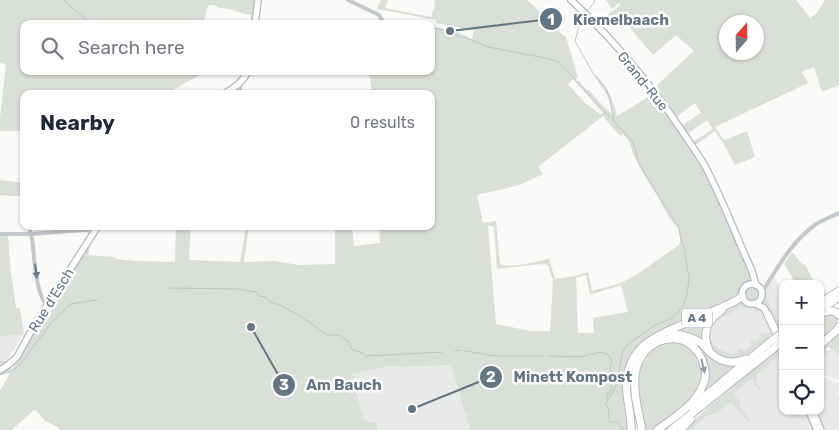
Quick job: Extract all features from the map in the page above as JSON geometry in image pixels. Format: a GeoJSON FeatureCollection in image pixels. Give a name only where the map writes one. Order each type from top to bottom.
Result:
{"type":"FeatureCollection","features":[{"type":"Feature","properties":{"kind":"highway"},"geometry":{"type":"LineString","coordinates":[[824,300],[839,291]]}},
{"type":"Feature","properties":{"kind":"highway"},"geometry":{"type":"LineString","coordinates":[[824,307],[839,297]]}},
{"type":"Feature","properties":{"kind":"highway","name":"A 4"},"geometry":{"type":"LineString","coordinates":[[631,430],[632,422],[627,397],[627,379],[631,362],[638,352],[647,342],[658,335],[739,299],[743,299]]}},
{"type":"Feature","properties":{"kind":"highway","name":"A 4"},"geometry":{"type":"LineString","coordinates":[[712,354],[708,348],[705,335],[706,328],[715,315],[743,299]]}},
{"type":"Feature","properties":{"kind":"highway"},"geometry":{"type":"LineString","coordinates":[[824,312],[832,310],[839,315]]}},
{"type":"Feature","properties":{"kind":"highway"},"geometry":{"type":"LineString","coordinates":[[768,315],[779,338]]}},
{"type":"Feature","properties":{"kind":"highway"},"geometry":{"type":"LineString","coordinates":[[776,326],[779,332]]}},
{"type":"Feature","properties":{"kind":"highway"},"geometry":{"type":"LineString","coordinates":[[824,341],[839,327]]}},
{"type":"Feature","properties":{"kind":"highway"},"geometry":{"type":"LineString","coordinates":[[824,345],[839,332]]}},
{"type":"Feature","properties":{"kind":"highway"},"geometry":{"type":"LineString","coordinates":[[651,340],[667,335],[683,335],[699,342],[712,354],[724,361],[734,362],[744,360],[779,342]]}},
{"type":"Feature","properties":{"kind":"highway"},"geometry":{"type":"LineString","coordinates":[[671,430],[701,407],[779,337]]}},
{"type":"Feature","properties":{"kind":"highway","name":"A 4"},"geometry":{"type":"LineString","coordinates":[[642,430],[634,384],[638,362],[646,349],[655,342],[677,339],[689,344],[698,352],[705,371],[704,384],[693,401],[657,430]]}},
{"type":"Feature","properties":{"kind":"highway"},"geometry":{"type":"LineString","coordinates":[[638,352],[633,367],[631,383],[638,430]]}},
{"type":"Feature","properties":{"kind":"highway"},"geometry":{"type":"LineString","coordinates":[[662,430],[758,352]]}},
{"type":"Feature","properties":{"kind":"highway"},"geometry":{"type":"LineString","coordinates":[[681,430],[701,407]]}},
{"type":"Feature","properties":{"kind":"main road"},"geometry":{"type":"LineString","coordinates":[[256,20],[258,0]]}},
{"type":"Feature","properties":{"kind":"main road","name":"Grand-Rue"},"geometry":{"type":"LineString","coordinates":[[571,0],[646,81],[704,164],[752,271],[754,285]]}},
{"type":"Feature","properties":{"kind":"main road"},"geometry":{"type":"LineString","coordinates":[[230,90],[243,81],[246,75]]}},
{"type":"Feature","properties":{"kind":"main road","name":"Rue d'Esch"},"geometry":{"type":"LineString","coordinates":[[0,370],[17,357],[46,305],[96,230]]}},
{"type":"Feature","properties":{"kind":"main road"},"geometry":{"type":"LineString","coordinates":[[776,326],[762,295],[754,285],[744,288],[743,299],[750,305],[756,304],[764,308],[779,341]]}},
{"type":"Feature","properties":{"kind":"main road"},"geometry":{"type":"LineString","coordinates":[[756,304],[762,295]]}},
{"type":"Feature","properties":{"kind":"main road"},"geometry":{"type":"LineString","coordinates":[[811,415],[817,430]]}},
{"type":"Feature","properties":{"kind":"main road"},"geometry":{"type":"LineString","coordinates":[[815,415],[821,430]]}},
{"type":"Feature","properties":{"kind":"street"},"geometry":{"type":"LineString","coordinates":[[348,0],[379,15],[382,20]]}},
{"type":"Feature","properties":{"kind":"street"},"geometry":{"type":"LineString","coordinates":[[239,84],[240,90]]}},
{"type":"Feature","properties":{"kind":"street"},"geometry":{"type":"LineString","coordinates":[[762,295],[769,282],[802,236],[816,225],[839,213]]}},
{"type":"Feature","properties":{"kind":"street"},"geometry":{"type":"LineString","coordinates":[[30,230],[37,282],[42,301],[46,305]]}},
{"type":"Feature","properties":{"kind":"street"},"geometry":{"type":"LineString","coordinates":[[0,234],[31,234],[75,230]]}},
{"type":"Feature","properties":{"kind":"street"},"geometry":{"type":"LineString","coordinates":[[754,285],[769,282]]}},
{"type":"Feature","properties":{"kind":"shaded area"},"geometry":{"type":"Polygon","coordinates":[[[0,0],[256,0],[254,20],[251,20],[251,15],[213,5],[208,6],[204,20],[20,20],[20,75],[200,75],[172,90],[20,90],[20,131],[0,131],[6,64],[0,63],[0,0]]]}},
{"type":"Feature","properties":{"kind":"shaded area"},"geometry":{"type":"Polygon","coordinates":[[[381,0],[388,0],[385,8],[432,17],[435,0],[527,0],[545,15],[542,19],[558,28],[559,32],[566,37],[578,77],[568,84],[584,102],[600,114],[603,113],[576,82],[578,80],[613,115],[609,99],[594,76],[596,75],[610,94],[617,116],[654,95],[663,107],[663,112],[666,112],[702,165],[711,182],[742,258],[751,275],[749,281],[742,287],[738,298],[657,333],[638,348],[629,361],[629,430],[470,430],[451,365],[392,366],[351,374],[364,420],[371,423],[376,422],[378,430],[60,430],[58,427],[45,421],[36,410],[11,430],[0,430],[0,391],[10,373],[7,372],[0,375],[0,361],[4,360],[6,362],[2,364],[3,368],[12,369],[31,335],[88,246],[90,247],[88,257],[89,255],[135,261],[175,262],[176,230],[191,230],[189,260],[240,262],[245,230],[248,230],[244,262],[274,261],[299,265],[335,264],[335,230],[352,230],[354,246],[380,243],[379,230],[435,230],[435,90],[371,90],[370,75],[435,75],[435,27],[459,33],[472,39],[474,30],[436,23],[436,20],[377,9],[381,0]],[[603,116],[538,167],[543,174],[519,185],[477,195],[483,223],[496,221],[500,264],[510,266],[549,259],[555,279],[588,272],[592,291],[621,283],[636,275],[679,245],[679,228],[670,218],[640,168],[628,140],[623,134],[620,136],[603,116]],[[488,226],[496,324],[531,331],[550,331],[553,281],[548,265],[540,264],[497,269],[494,227],[488,226]],[[586,275],[576,278],[578,333],[594,333],[593,318],[628,312],[621,285],[590,295],[586,275]]]}},
{"type":"Feature","properties":{"kind":"shaded area"},"geometry":{"type":"Polygon","coordinates":[[[606,0],[796,0],[810,18],[816,14],[825,0],[839,0],[839,85],[822,92],[814,67],[802,72],[808,83],[715,127],[724,140],[747,131],[755,157],[735,165],[715,131],[695,145],[693,142],[713,129],[707,120],[687,134],[681,126],[701,113],[695,103],[675,118],[654,88],[694,51],[676,35],[653,55],[618,14],[602,28],[598,24],[599,21],[620,5],[619,3],[612,9],[606,0]]]}},
{"type":"Feature","properties":{"kind":"shaded area"},"geometry":{"type":"Polygon","coordinates":[[[0,180],[20,183],[20,196],[0,195],[0,180]]]}},
{"type":"Feature","properties":{"kind":"shaded area"},"geometry":{"type":"Polygon","coordinates":[[[0,235],[8,235],[16,308],[20,308],[24,334],[0,337],[0,235]]]}},
{"type":"Feature","properties":{"kind":"shaded area"},"geometry":{"type":"Polygon","coordinates":[[[792,252],[803,265],[805,264],[813,280],[794,280],[784,264],[792,252]]]}},
{"type":"Feature","properties":{"kind":"shaded area"},"geometry":{"type":"Polygon","coordinates":[[[774,277],[779,285],[779,320],[777,321],[765,294],[774,277]]]}},
{"type":"Feature","properties":{"kind":"shaded area"},"geometry":{"type":"Polygon","coordinates":[[[768,286],[765,294],[777,320],[779,319],[779,329],[773,313],[767,315],[770,323],[764,325],[767,322],[759,310],[756,312],[752,308],[743,308],[742,306],[714,323],[713,329],[711,329],[711,341],[714,341],[712,343],[726,353],[729,351],[729,354],[738,353],[738,350],[744,351],[751,345],[750,342],[753,339],[755,341],[761,337],[759,335],[773,331],[774,333],[749,354],[738,359],[725,359],[714,352],[710,347],[708,329],[711,322],[723,312],[740,303],[758,306],[768,286]]]}},
{"type":"Feature","properties":{"kind":"shaded area"},"geometry":{"type":"Polygon","coordinates":[[[749,287],[755,287],[759,294],[755,301],[749,301],[745,297],[745,291],[749,287]]]}},
{"type":"Feature","properties":{"kind":"shaded area"},"geometry":{"type":"Polygon","coordinates":[[[742,306],[743,308],[752,308],[756,312],[759,310],[767,323],[765,325],[770,323],[767,315],[773,313],[779,327],[779,348],[772,331],[760,335],[761,337],[755,341],[753,339],[750,342],[751,345],[743,351],[741,349],[739,353],[729,354],[728,352],[727,354],[711,341],[711,329],[715,325],[714,323],[742,306]]]}},
{"type":"Feature","properties":{"kind":"shaded area"},"geometry":{"type":"Polygon","coordinates":[[[831,312],[838,317],[838,325],[824,338],[824,325],[824,315],[831,312]]]}},
{"type":"Feature","properties":{"kind":"shaded area"},"geometry":{"type":"Polygon","coordinates":[[[713,313],[701,339],[670,332],[713,313]]]}},
{"type":"Feature","properties":{"kind":"shaded area"},"geometry":{"type":"Polygon","coordinates":[[[24,334],[6,362],[4,360],[0,361],[0,337],[24,334]]]}},
{"type":"Feature","properties":{"kind":"shaded area"},"geometry":{"type":"Polygon","coordinates":[[[839,334],[839,354],[829,347],[826,350],[828,352],[824,356],[824,347],[839,334]]]}},
{"type":"Feature","properties":{"kind":"shaded area"},"geometry":{"type":"Polygon","coordinates":[[[659,338],[694,341],[711,355],[740,364],[708,388],[703,395],[701,393],[707,376],[695,346],[659,338]]]}},
{"type":"Feature","properties":{"kind":"shaded area"},"geometry":{"type":"Polygon","coordinates":[[[677,342],[688,346],[696,353],[703,371],[702,384],[692,400],[654,430],[645,430],[637,385],[642,358],[658,343],[677,342]]]}},
{"type":"Feature","properties":{"kind":"shaded area"},"geometry":{"type":"Polygon","coordinates":[[[831,348],[839,354],[839,380],[824,375],[824,355],[831,348]]]}},
{"type":"Feature","properties":{"kind":"shaded area"},"geometry":{"type":"Polygon","coordinates":[[[778,350],[779,358],[778,356],[756,376],[758,379],[756,381],[761,389],[759,390],[751,379],[734,394],[751,422],[729,403],[717,413],[705,417],[692,430],[684,430],[707,408],[778,350]]]}},
{"type":"Feature","properties":{"kind":"shaded area"},"geometry":{"type":"Polygon","coordinates":[[[778,356],[779,415],[824,415],[824,376],[839,383],[839,392],[835,395],[839,393],[839,430],[692,430],[705,417],[717,413],[728,403],[731,403],[751,422],[734,394],[751,379],[761,389],[755,376],[778,356]]]}},
{"type":"Feature","properties":{"kind":"shaded area"},"geometry":{"type":"Polygon","coordinates":[[[451,365],[470,430],[378,430],[376,422],[364,421],[351,374],[392,366],[451,365]]]}},
{"type":"Feature","properties":{"kind":"waterway"},"geometry":{"type":"LineString","coordinates":[[64,0],[87,20]]}},
{"type":"Feature","properties":{"kind":"waterway"},"geometry":{"type":"LineString","coordinates":[[587,11],[595,0]]}},
{"type":"Feature","properties":{"kind":"waterway"},"geometry":{"type":"LineString","coordinates":[[582,16],[575,41],[593,73],[607,90],[614,121]]}},
{"type":"Feature","properties":{"kind":"waterway"},"geometry":{"type":"LineString","coordinates":[[435,28],[450,31],[459,37],[464,37],[488,47],[558,61],[575,79]]}},
{"type":"Feature","properties":{"kind":"waterway"},"geometry":{"type":"LineString","coordinates":[[575,80],[633,142],[638,160],[644,172],[679,228],[689,278],[687,294],[679,311],[672,318],[652,327],[626,346],[622,354],[617,383],[606,405],[609,410],[608,418],[611,422],[616,422],[623,430]]}},
{"type":"Feature","properties":{"kind":"waterway"},"geometry":{"type":"LineString","coordinates":[[170,288],[238,289],[256,292],[259,296],[265,297],[271,302],[300,316],[327,335],[339,335],[348,341],[351,348],[366,356],[443,352]]}},
{"type":"Feature","properties":{"kind":"waterway"},"geometry":{"type":"LineString","coordinates":[[13,371],[51,323],[70,304],[97,300]]}},
{"type":"Feature","properties":{"kind":"waterway"},"geometry":{"type":"LineString","coordinates":[[455,351],[461,350]]}},
{"type":"Feature","properties":{"kind":"waterway"},"geometry":{"type":"LineString","coordinates":[[465,351],[496,356],[544,356]]}},
{"type":"Feature","properties":{"kind":"waterway"},"geometry":{"type":"LineString","coordinates":[[549,356],[580,357],[601,352],[608,355],[612,361],[610,370],[613,377],[607,399]]}},
{"type":"Feature","properties":{"kind":"waterway"},"geometry":{"type":"LineString","coordinates":[[0,375],[10,372]]}},
{"type":"Feature","properties":{"kind":"place","name":"Kiemelbaach"},"geometry":{"type":"Point","coordinates":[450,31]}},
{"type":"Feature","properties":{"kind":"place","name":"Am Bauch"},"geometry":{"type":"Point","coordinates":[251,327]}},
{"type":"Feature","properties":{"kind":"place","name":"Minett Kompost"},"geometry":{"type":"Point","coordinates":[412,409]}}]}
